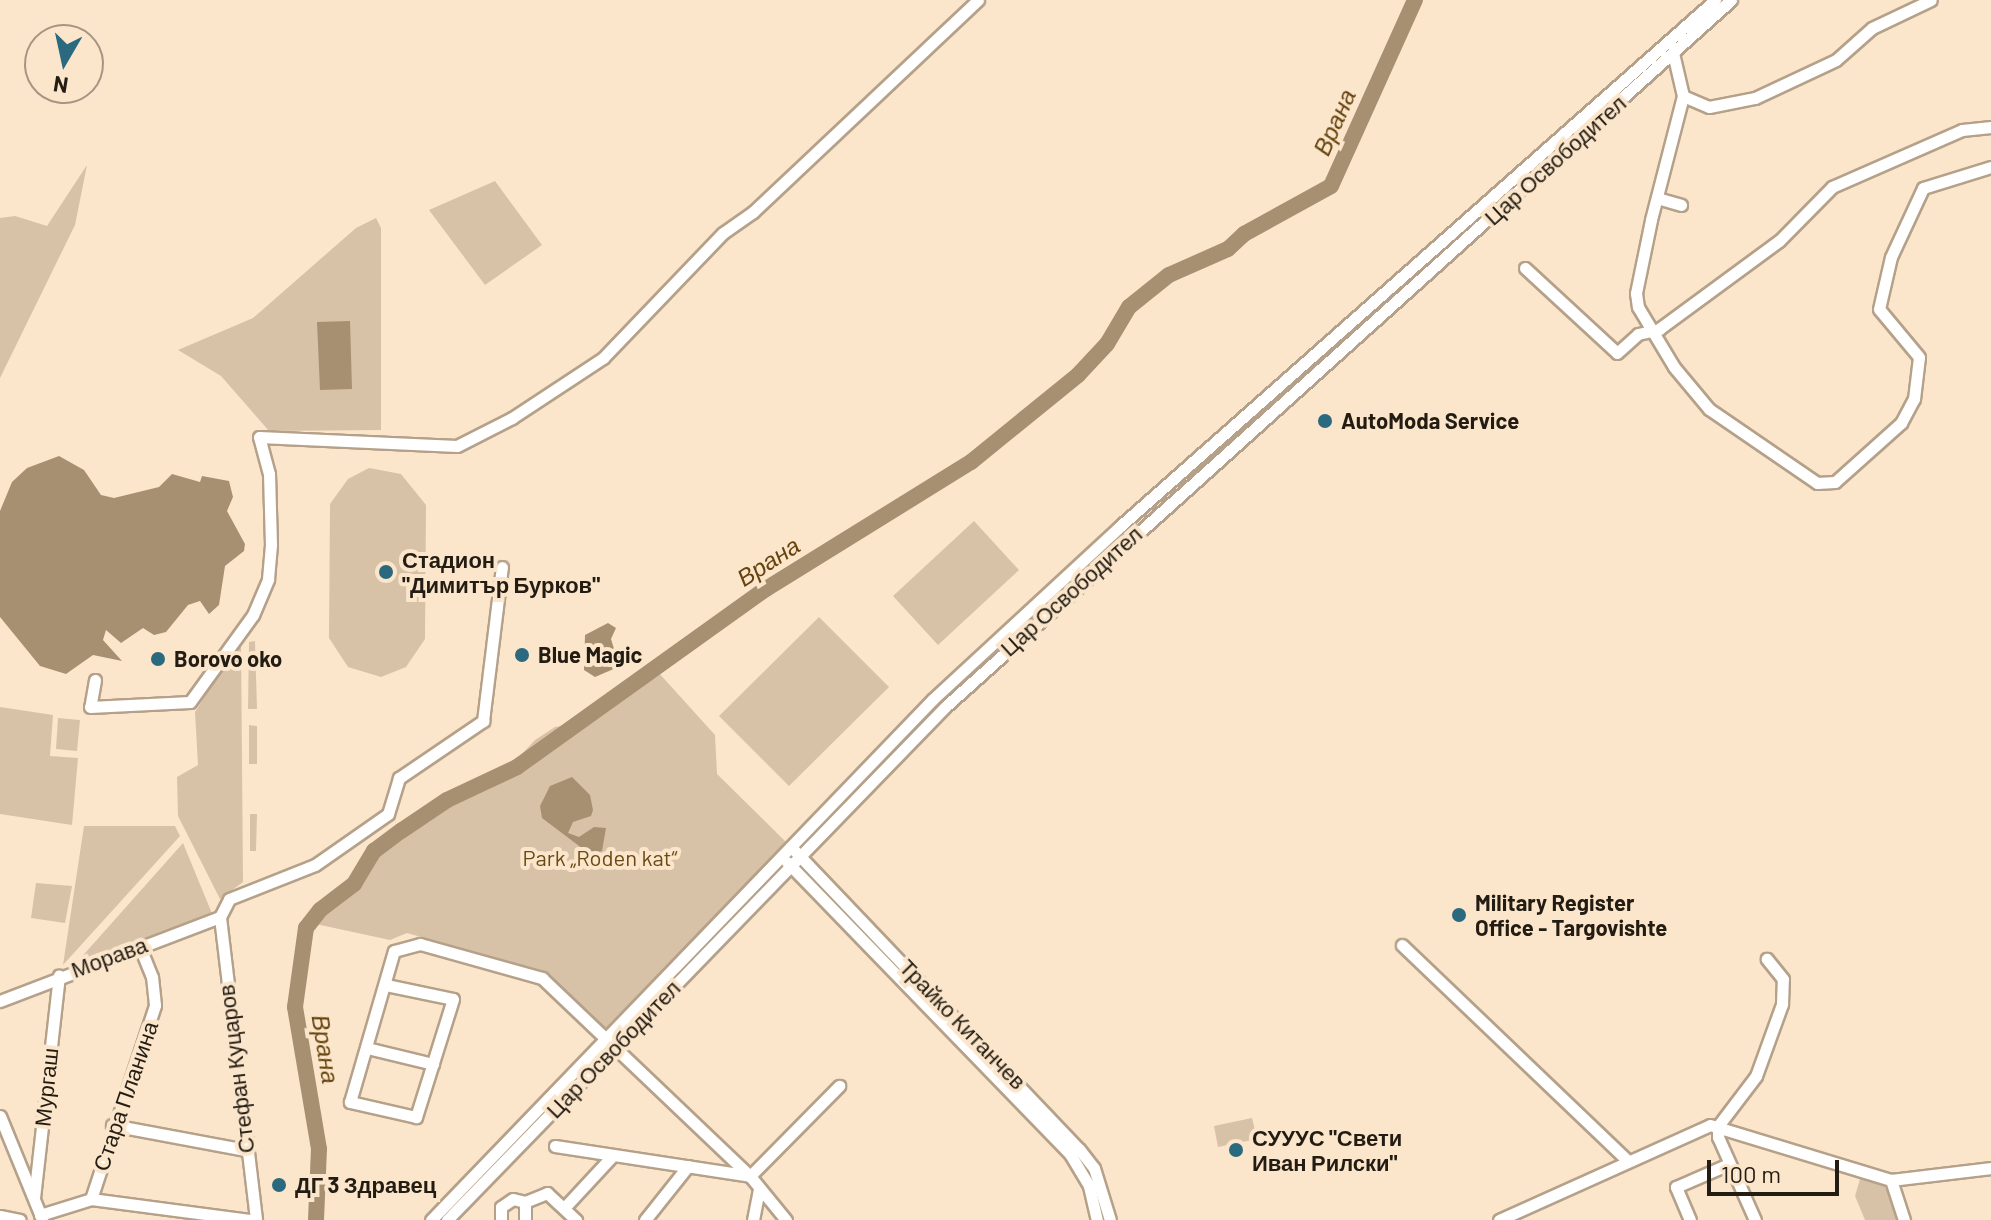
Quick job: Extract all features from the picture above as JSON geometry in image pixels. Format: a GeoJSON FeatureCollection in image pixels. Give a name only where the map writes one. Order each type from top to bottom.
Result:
{"type":"FeatureCollection","features":[{"type":"Feature","properties":{"kind":"street"},"geometry":{"type":"LineString","coordinates":[[95,680],[90,707],[190,702],[253,615],[268,579],[271,545],[269,474],[259,437],[457,446],[512,418],[603,358],[723,233],[753,212],[978,0]]}},
{"type":"Feature","properties":{"kind":"street","name":"Цар Освободител"},"geometry":{"type":"LineString","coordinates":[[447,1220],[780,856],[933,699],[1106,539],[1715,0]]}},
{"type":"Feature","properties":{"kind":"street","name":"Цар Освободител"},"geometry":{"type":"LineString","coordinates":[[431,1220],[791,865],[945,707],[1094,568],[1731,0]]}},
{"type":"Feature","properties":{"kind":"street"},"geometry":{"type":"LineString","coordinates":[[1683,96],[1709,107],[1755,98],[1836,60],[1872,28],[1931,0]]}},
{"type":"Feature","properties":{"kind":"street"},"geometry":{"type":"LineString","coordinates":[[1673,53],[1683,96],[1636,293],[1651,330],[1688,387],[1709,409],[1817,483],[1830,485],[1901,423],[1914,399],[1919,357],[1879,309],[1891,257],[1923,188],[1991,167]]}},
{"type":"Feature","properties":{"kind":"street"},"geometry":{"type":"LineString","coordinates":[[1525,268],[1612,351],[1622,350],[1779,241],[1832,187],[1962,130],[1991,127]]}},
{"type":"Feature","properties":{"kind":"street"},"geometry":{"type":"LineString","coordinates":[[1657,198],[1681,205]]}},
{"type":"Feature","properties":{"kind":"street"},"geometry":{"type":"LineString","coordinates":[[220,917],[229,899],[315,865],[388,814],[399,778],[483,721],[502,567]]}},
{"type":"Feature","properties":{"kind":"street","name":"Трайко Китанчев"},"geometry":{"type":"LineString","coordinates":[[790,846],[1079,1149],[1094,1168],[1110,1220]]}},
{"type":"Feature","properties":{"kind":"street","name":"Трайко Китанчев"},"geometry":{"type":"LineString","coordinates":[[780,856],[1070,1154],[1084,1175],[1097,1220]]}},
{"type":"Feature","properties":{"kind":"street","name":"Морава"},"geometry":{"type":"LineString","coordinates":[[0,1001],[59,975],[220,917]]}},
{"type":"Feature","properties":{"kind":"street","name":"Стефан Куцаров"},"geometry":{"type":"LineString","coordinates":[[220,917],[253,1220]]}},
{"type":"Feature","properties":{"kind":"street"},"geometry":{"type":"LineString","coordinates":[[386,985],[453,999],[416,1117],[350,1102],[394,951],[420,944],[542,978],[750,1176],[786,1220]]}},
{"type":"Feature","properties":{"kind":"street"},"geometry":{"type":"LineString","coordinates":[[1402,945],[1627,1160]]}},
{"type":"Feature","properties":{"kind":"street","name":"Стара Планина"},"geometry":{"type":"LineString","coordinates":[[91,1199],[112,1125],[155,1005],[152,977],[140,947]]}},
{"type":"Feature","properties":{"kind":"street"},"geometry":{"type":"LineString","coordinates":[[1499,1220],[1627,1160],[1718,1126],[1756,1076],[1782,1004],[1783,979],[1767,959]]}},
{"type":"Feature","properties":{"kind":"street","name":"Мургаш"},"geometry":{"type":"LineString","coordinates":[[34,1198],[59,975]]}},
{"type":"Feature","properties":{"kind":"street"},"geometry":{"type":"LineString","coordinates":[[367,1048],[433,1064]]}},
{"type":"Feature","properties":{"kind":"street"},"geometry":{"type":"LineString","coordinates":[[750,1176],[839,1086]]}},
{"type":"Feature","properties":{"kind":"street"},"geometry":{"type":"LineString","coordinates":[[0,1116],[42,1217],[91,1199],[253,1220]]}},
{"type":"Feature","properties":{"kind":"street"},"geometry":{"type":"LineString","coordinates":[[112,1125],[246,1150]]}},
{"type":"Feature","properties":{"kind":"street"},"geometry":{"type":"LineString","coordinates":[[1718,1126],[1729,1164],[1755,1220]]}},
{"type":"Feature","properties":{"kind":"street"},"geometry":{"type":"LineString","coordinates":[[1718,1126],[1891,1180],[1991,1168]]}},
{"type":"Feature","properties":{"kind":"street"},"geometry":{"type":"LineString","coordinates":[[555,1146],[750,1176]]}},
{"type":"Feature","properties":{"kind":"street"},"geometry":{"type":"LineString","coordinates":[[564,1208],[613,1155]]}},
{"type":"Feature","properties":{"kind":"street"},"geometry":{"type":"LineString","coordinates":[[1690,1220],[1676,1187],[1729,1164]]}},
{"type":"Feature","properties":{"kind":"street"},"geometry":{"type":"LineString","coordinates":[[645,1220],[688,1166]]}},
{"type":"Feature","properties":{"kind":"street"},"geometry":{"type":"LineString","coordinates":[[1891,1180],[1904,1220]]}},
{"type":"Feature","properties":{"kind":"street"},"geometry":{"type":"LineString","coordinates":[[753,1220],[759,1189]]}},
{"type":"Feature","properties":{"kind":"street"},"geometry":{"type":"LineString","coordinates":[[501,1220],[501,1207],[513,1199],[525,1202],[547,1193],[576,1220]]}},
{"type":"Feature","properties":{"kind":"street"},"geometry":{"type":"LineString","coordinates":[[525,1202],[525,1220]]}},
{"type":"Feature","properties":{"kind":"street"},"geometry":{"type":"LineString","coordinates":[[0,1216],[20,1220]]}},
{"type":"Feature","properties":{"kind":"green space"},"geometry":{"type":"Polygon","coordinates":[[[87,165],[75,225],[0,378],[0,218],[15,216],[47,226],[87,165]]]}},
{"type":"Feature","properties":{"kind":"green space"},"geometry":{"type":"Polygon","coordinates":[[[495,181],[542,245],[485,285],[429,210],[495,181]]]}},
{"type":"Feature","properties":{"kind":"green space"},"geometry":{"type":"Polygon","coordinates":[[[376,218],[381,228],[381,430],[269,431],[221,376],[178,350],[253,318],[356,228],[376,218]]]}},
{"type":"Feature","properties":{"kind":"green space"},"geometry":{"type":"Polygon","coordinates":[[[369,468],[401,474],[426,505],[425,639],[406,667],[381,677],[348,667],[329,638],[330,504],[348,479],[369,468]]]}},
{"type":"Feature","properties":{"kind":"green space"},"geometry":{"type":"Polygon","coordinates":[[[974,521],[1019,570],[938,645],[893,596],[974,521]]]}},
{"type":"Feature","properties":{"kind":"green space"},"geometry":{"type":"Polygon","coordinates":[[[819,617],[889,687],[789,786],[719,716],[819,617]]]}},
{"type":"Feature","properties":{"kind":"green space"},"geometry":{"type":"Polygon","coordinates":[[[241,639],[243,882],[220,899],[178,816],[177,777],[198,765],[195,712],[241,639]]]}},
{"type":"Feature","properties":{"kind":"green space"},"geometry":{"type":"Polygon","coordinates":[[[255,641],[257,709],[248,709],[249,642],[255,641]]]}},
{"type":"Feature","properties":{"kind":"green space","name":"Park „Roden kat“"},"geometry":{"type":"Polygon","coordinates":[[[658,672],[715,735],[717,774],[787,843],[606,1035],[546,972],[407,933],[390,940],[311,923],[408,826],[489,789],[535,740],[555,727],[576,724],[658,672]]]}},
{"type":"Feature","properties":{"kind":"green space"},"geometry":{"type":"Polygon","coordinates":[[[0,707],[53,715],[50,756],[78,758],[72,825],[0,814],[0,707]]]}},
{"type":"Feature","properties":{"kind":"green space"},"geometry":{"type":"Polygon","coordinates":[[[58,718],[80,720],[77,751],[56,749],[58,718]]]}},
{"type":"Feature","properties":{"kind":"green space"},"geometry":{"type":"Polygon","coordinates":[[[249,725],[257,726],[257,764],[249,764],[249,725]]]}},
{"type":"Feature","properties":{"kind":"green space"},"geometry":{"type":"Polygon","coordinates":[[[250,814],[257,814],[256,851],[250,851],[250,814]]]}},
{"type":"Feature","properties":{"kind":"green space"},"geometry":{"type":"Polygon","coordinates":[[[84,826],[175,826],[180,836],[63,965],[84,826]]]}},
{"type":"Feature","properties":{"kind":"green space"},"geometry":{"type":"Polygon","coordinates":[[[183,843],[213,916],[78,961],[183,843]]]}},
{"type":"Feature","properties":{"kind":"green space"},"geometry":{"type":"Polygon","coordinates":[[[36,883],[72,886],[65,923],[31,918],[36,883]]]}},
{"type":"Feature","properties":{"kind":"green space"},"geometry":{"type":"Polygon","coordinates":[[[1252,1118],[1257,1139],[1218,1147],[1214,1126],[1252,1118]]]}},
{"type":"Feature","properties":{"kind":"green space"},"geometry":{"type":"Polygon","coordinates":[[[1861,1176],[1884,1185],[1901,1220],[1865,1220],[1855,1196],[1861,1176]]]}},
{"type":"Feature","properties":{"kind":"shaded area"},"geometry":{"type":"Polygon","coordinates":[[[350,321],[352,389],[320,390],[317,322],[350,321]]]}},
{"type":"Feature","properties":{"kind":"shaded area"},"geometry":{"type":"Polygon","coordinates":[[[59,456],[84,470],[101,495],[114,498],[159,487],[172,474],[200,482],[202,476],[229,481],[233,497],[227,511],[245,544],[244,551],[225,566],[219,605],[209,614],[200,601],[188,605],[166,632],[154,635],[143,628],[121,643],[106,630],[103,640],[122,661],[93,655],[66,674],[40,666],[0,617],[0,511],[12,482],[27,468],[59,456]]]}},
{"type":"Feature","properties":{"kind":"shaded area"},"geometry":{"type":"Polygon","coordinates":[[[608,623],[616,628],[611,639],[615,652],[623,655],[623,665],[595,677],[584,670],[585,635],[608,623]]]}},
{"type":"Feature","properties":{"kind":"shaded area"},"geometry":{"type":"Polygon","coordinates":[[[572,777],[590,795],[593,810],[591,816],[573,822],[568,833],[579,837],[594,827],[606,828],[602,851],[591,855],[542,818],[540,806],[550,786],[572,777]]]}},
{"type":"Feature","properties":{"kind":"waterway","name":"Врана"},"geometry":{"type":"LineString","coordinates":[[316,1220],[319,1149],[295,1007],[306,928],[320,910],[354,884],[374,851],[401,831],[447,800],[517,767],[766,589],[971,462],[1078,375],[1107,344],[1129,307],[1169,275],[1228,249],[1244,234],[1331,186],[1415,0]]}},
{"type":"Feature","properties":{"kind":"place","name":"AutoModa Service"},"geometry":{"type":"Point","coordinates":[1325,421]}},
{"type":"Feature","properties":{"kind":"place","name":"Стадион \"Димитър Бурков\""},"geometry":{"type":"Point","coordinates":[386,572]}},
{"type":"Feature","properties":{"kind":"place","name":"Blue Magic"},"geometry":{"type":"Point","coordinates":[522,655]}},
{"type":"Feature","properties":{"kind":"place","name":"Borovo oko"},"geometry":{"type":"Point","coordinates":[158,659]}},
{"type":"Feature","properties":{"kind":"place","name":"Military Register Office - Targovishte"},"geometry":{"type":"Point","coordinates":[1459,915]}},
{"type":"Feature","properties":{"kind":"place","name":"СУУУС \"Свети Иван Рилски\""},"geometry":{"type":"Point","coordinates":[1236,1150]}},
{"type":"Feature","properties":{"kind":"place","name":"ДГ 3 Здравец"},"geometry":{"type":"Point","coordinates":[279,1185]}}]}
